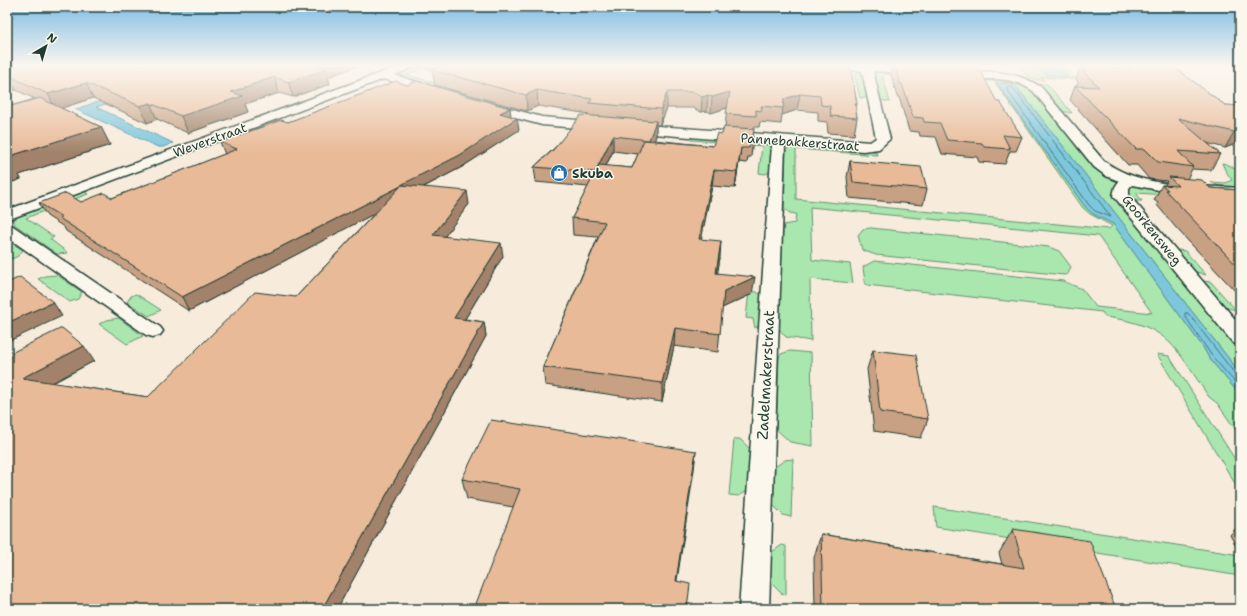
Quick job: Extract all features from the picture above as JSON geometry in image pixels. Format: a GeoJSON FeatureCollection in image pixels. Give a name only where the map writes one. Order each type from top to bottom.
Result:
{"type":"FeatureCollection","features":[{"type":"Feature","properties":{"kind":"street","name":"Weverstraat"},"geometry":{"type":"LineString","coordinates":[[7,215],[337,94]]}},
{"type":"Feature","properties":{"kind":"street","name":"Pannebakkerstraat"},"geometry":{"type":"LineString","coordinates":[[475,103],[542,121],[863,147],[874,146],[880,143],[883,139],[872,94]]}},
{"type":"Feature","properties":{"kind":"street","name":"Goorkensweg"},"geometry":{"type":"LineString","coordinates":[[1041,94],[1099,164],[1111,173],[1130,180],[1122,187],[1122,196],[1240,338]]}},
{"type":"Feature","properties":{"kind":"street","name":"Zadelmakerstraat"},"geometry":{"type":"LineString","coordinates":[[754,609],[779,140]]}},
{"type":"Feature","properties":{"kind":"street"},"geometry":{"type":"LineString","coordinates":[[1130,180],[1164,187],[1240,192]]}},
{"type":"Feature","properties":{"kind":"street"},"geometry":{"type":"LineString","coordinates":[[7,229],[153,331]]}},
{"type":"Feature","properties":{"kind":"green space"},"geometry":{"type":"Polygon","coordinates":[[[456,94],[471,94],[489,99],[479,101],[456,94]]]}},
{"type":"Feature","properties":{"kind":"green space"},"geometry":{"type":"Polygon","coordinates":[[[859,94],[867,94],[868,97],[860,98],[859,94]]]}},
{"type":"Feature","properties":{"kind":"green space"},"geometry":{"type":"Polygon","coordinates":[[[879,94],[888,94],[890,102],[880,100],[879,94]]]}},
{"type":"Feature","properties":{"kind":"green space"},"geometry":{"type":"Polygon","coordinates":[[[1003,94],[1086,208],[1093,214],[1113,224],[1203,347],[1209,358],[1240,395],[1240,436],[1217,403],[1209,397],[1178,352],[1158,333],[1144,326],[1105,317],[1102,312],[867,285],[865,283],[863,267],[874,261],[1063,281],[1082,289],[1096,307],[1152,313],[1098,236],[810,207],[812,260],[850,264],[853,283],[810,279],[811,341],[786,337],[779,329],[783,225],[795,223],[796,214],[790,213],[784,209],[786,151],[790,146],[871,150],[876,152],[877,155],[796,149],[796,199],[1109,229],[1112,226],[1090,214],[1083,208],[1003,94]]]}},
{"type":"Feature","properties":{"kind":"green space"},"geometry":{"type":"Polygon","coordinates":[[[1022,94],[1035,94],[1093,165],[1120,181],[1119,198],[1240,346],[1240,373],[1022,94]]]}},
{"type":"Feature","properties":{"kind":"green space"},"geometry":{"type":"Polygon","coordinates":[[[1045,94],[1055,94],[1072,113],[1061,111],[1045,94]]]}},
{"type":"Feature","properties":{"kind":"green space"},"geometry":{"type":"Polygon","coordinates":[[[692,136],[768,144],[773,148],[771,172],[765,174],[759,173],[762,146],[691,140],[692,136]]]}},
{"type":"Feature","properties":{"kind":"green space"},"geometry":{"type":"Polygon","coordinates":[[[1222,163],[1231,166],[1237,171],[1240,188],[1222,188],[1211,182],[1226,183],[1232,180],[1222,163]]]}},
{"type":"Feature","properties":{"kind":"green space"},"geometry":{"type":"Polygon","coordinates":[[[1133,185],[1157,189],[1167,195],[1136,193],[1142,201],[1130,201],[1127,188],[1133,185]]]}},
{"type":"Feature","properties":{"kind":"green space"},"geometry":{"type":"Polygon","coordinates":[[[85,192],[88,194],[26,218],[54,237],[50,239],[68,253],[57,254],[14,224],[14,220],[21,214],[75,193],[85,192]]]}},
{"type":"Feature","properties":{"kind":"green space"},"geometry":{"type":"Polygon","coordinates":[[[871,228],[1049,247],[1059,251],[1071,267],[1068,274],[1064,275],[876,255],[862,250],[858,235],[863,229],[871,228]]]}},
{"type":"Feature","properties":{"kind":"green space"},"geometry":{"type":"Polygon","coordinates":[[[7,240],[23,250],[18,256],[12,259],[7,255],[7,240]]]}},
{"type":"Feature","properties":{"kind":"green space"},"geometry":{"type":"Polygon","coordinates":[[[1178,250],[1185,251],[1206,275],[1187,269],[1174,253],[1178,250]]]}},
{"type":"Feature","properties":{"kind":"green space"},"geometry":{"type":"Polygon","coordinates":[[[57,275],[82,292],[78,299],[70,302],[38,279],[45,276],[57,275]]]}},
{"type":"Feature","properties":{"kind":"green space"},"geometry":{"type":"Polygon","coordinates":[[[1203,281],[1211,282],[1236,310],[1230,309],[1215,301],[1199,284],[1203,281]]]}},
{"type":"Feature","properties":{"kind":"green space"},"geometry":{"type":"Polygon","coordinates":[[[749,291],[757,292],[763,297],[761,325],[755,328],[753,319],[746,318],[749,291]]]}},
{"type":"Feature","properties":{"kind":"green space"},"geometry":{"type":"Polygon","coordinates":[[[136,294],[161,310],[149,316],[127,302],[131,296],[136,294]]]}},
{"type":"Feature","properties":{"kind":"green space"},"geometry":{"type":"Polygon","coordinates":[[[119,318],[143,336],[127,344],[99,324],[107,320],[119,318]]]}},
{"type":"Feature","properties":{"kind":"green space"},"geometry":{"type":"Polygon","coordinates":[[[790,351],[811,353],[813,446],[790,442],[776,429],[779,357],[781,354],[790,351]]]}},
{"type":"Feature","properties":{"kind":"green space"},"geometry":{"type":"Polygon","coordinates":[[[1157,354],[1169,356],[1240,467],[1240,492],[1157,354]]]}},
{"type":"Feature","properties":{"kind":"green space"},"geometry":{"type":"Polygon","coordinates":[[[734,439],[740,439],[752,451],[749,490],[739,496],[729,495],[734,439]]]}},
{"type":"Feature","properties":{"kind":"green space"},"geometry":{"type":"Polygon","coordinates":[[[793,459],[791,517],[783,515],[773,505],[775,467],[785,460],[793,459]]]}},
{"type":"Feature","properties":{"kind":"green space"},"geometry":{"type":"Polygon","coordinates":[[[934,507],[1240,555],[1240,576],[936,527],[934,507]]]}},
{"type":"Feature","properties":{"kind":"green space"},"geometry":{"type":"Polygon","coordinates":[[[782,545],[786,546],[786,595],[782,594],[770,582],[772,552],[782,545]]]}},
{"type":"Feature","properties":{"kind":"water"},"geometry":{"type":"Polygon","coordinates":[[[124,94],[140,94],[96,107],[173,143],[163,147],[158,147],[75,109],[124,94]]]}},
{"type":"Feature","properties":{"kind":"water"},"geometry":{"type":"Polygon","coordinates":[[[1004,94],[1022,94],[1042,119],[1240,373],[1240,395],[1209,358],[1203,347],[1113,224],[1093,214],[1086,208],[1004,94]]]}},
{"type":"Feature","properties":{"kind":"building"},"geometry":{"type":"Polygon","coordinates":[[[111,94],[236,94],[243,96],[181,116],[150,103],[140,106],[111,94]]]}},
{"type":"Feature","properties":{"kind":"building"},"geometry":{"type":"Polygon","coordinates":[[[362,94],[461,94],[510,108],[500,113],[517,118],[460,155],[401,185],[467,191],[433,235],[501,243],[454,318],[484,322],[322,609],[7,609],[7,355],[62,328],[84,346],[22,378],[148,397],[255,292],[296,297],[401,186],[182,297],[59,218],[62,217],[39,203],[66,193],[81,202],[104,193],[112,198],[237,149],[220,142],[281,120],[288,122],[362,94]]]}},
{"type":"Feature","properties":{"kind":"building"},"geometry":{"type":"Polygon","coordinates":[[[560,94],[666,94],[661,109],[589,103],[592,99],[560,94]]]}},
{"type":"Feature","properties":{"kind":"building"},"geometry":{"type":"Polygon","coordinates":[[[697,94],[724,94],[712,97],[708,95],[702,97],[697,94]]]}},
{"type":"Feature","properties":{"kind":"building"},"geometry":{"type":"Polygon","coordinates":[[[730,94],[855,94],[857,104],[855,104],[857,118],[831,116],[830,106],[821,105],[820,96],[800,94],[784,99],[783,108],[761,106],[762,111],[756,110],[756,116],[726,114],[730,94]]]}},
{"type":"Feature","properties":{"kind":"building"},"geometry":{"type":"Polygon","coordinates":[[[905,94],[993,94],[997,102],[1000,102],[1022,137],[1003,135],[1010,149],[984,147],[982,143],[947,140],[940,123],[924,122],[923,118],[913,117],[905,94]]]}},
{"type":"Feature","properties":{"kind":"building"},"geometry":{"type":"Polygon","coordinates":[[[1083,94],[1210,94],[1225,105],[1240,106],[1240,130],[1234,132],[1178,118],[1220,154],[1178,151],[1193,167],[1158,162],[1145,149],[1136,149],[1083,94]]]}},
{"type":"Feature","properties":{"kind":"building"},"geometry":{"type":"Polygon","coordinates":[[[40,98],[101,127],[7,157],[7,107],[40,98]]]}},
{"type":"Feature","properties":{"kind":"building"},"geometry":{"type":"Polygon","coordinates":[[[581,115],[656,121],[649,140],[613,136],[595,172],[534,167],[554,149],[581,115]]]}},
{"type":"Feature","properties":{"kind":"building"},"geometry":{"type":"Polygon","coordinates":[[[724,127],[754,129],[752,143],[750,142],[749,148],[741,148],[737,172],[714,170],[699,239],[721,241],[716,273],[755,277],[724,291],[720,334],[675,328],[662,383],[543,367],[605,222],[572,218],[599,165],[632,168],[644,140],[713,146],[717,133],[722,134],[724,127]]]}},
{"type":"Feature","properties":{"kind":"building"},"geometry":{"type":"Polygon","coordinates":[[[850,161],[921,167],[927,189],[853,182],[850,161]]]}},
{"type":"Feature","properties":{"kind":"building"},"geometry":{"type":"Polygon","coordinates":[[[1169,177],[1202,180],[1210,188],[1240,190],[1240,269],[1165,190],[1168,190],[1162,185],[1178,186],[1169,177]]]}},
{"type":"Feature","properties":{"kind":"building"},"geometry":{"type":"Polygon","coordinates":[[[20,277],[53,302],[7,323],[7,283],[20,277]]]}},
{"type":"Feature","properties":{"kind":"building"},"geometry":{"type":"Polygon","coordinates":[[[873,350],[916,355],[928,419],[880,412],[873,350]]]}},
{"type":"Feature","properties":{"kind":"building"},"geometry":{"type":"Polygon","coordinates":[[[491,420],[696,451],[676,581],[690,584],[687,609],[474,609],[520,489],[462,479],[491,420]]]}},
{"type":"Feature","properties":{"kind":"building"},"geometry":{"type":"Polygon","coordinates":[[[1236,528],[1240,529],[1240,535],[1236,528]]]}},
{"type":"Feature","properties":{"kind":"building"},"geometry":{"type":"Polygon","coordinates":[[[1013,529],[1090,541],[1116,609],[823,609],[821,534],[1024,568],[1013,529]]]}},
{"type":"Feature","properties":{"kind":"place","name":"Skuba"},"geometry":{"type":"Point","coordinates":[559,173]}}]}
